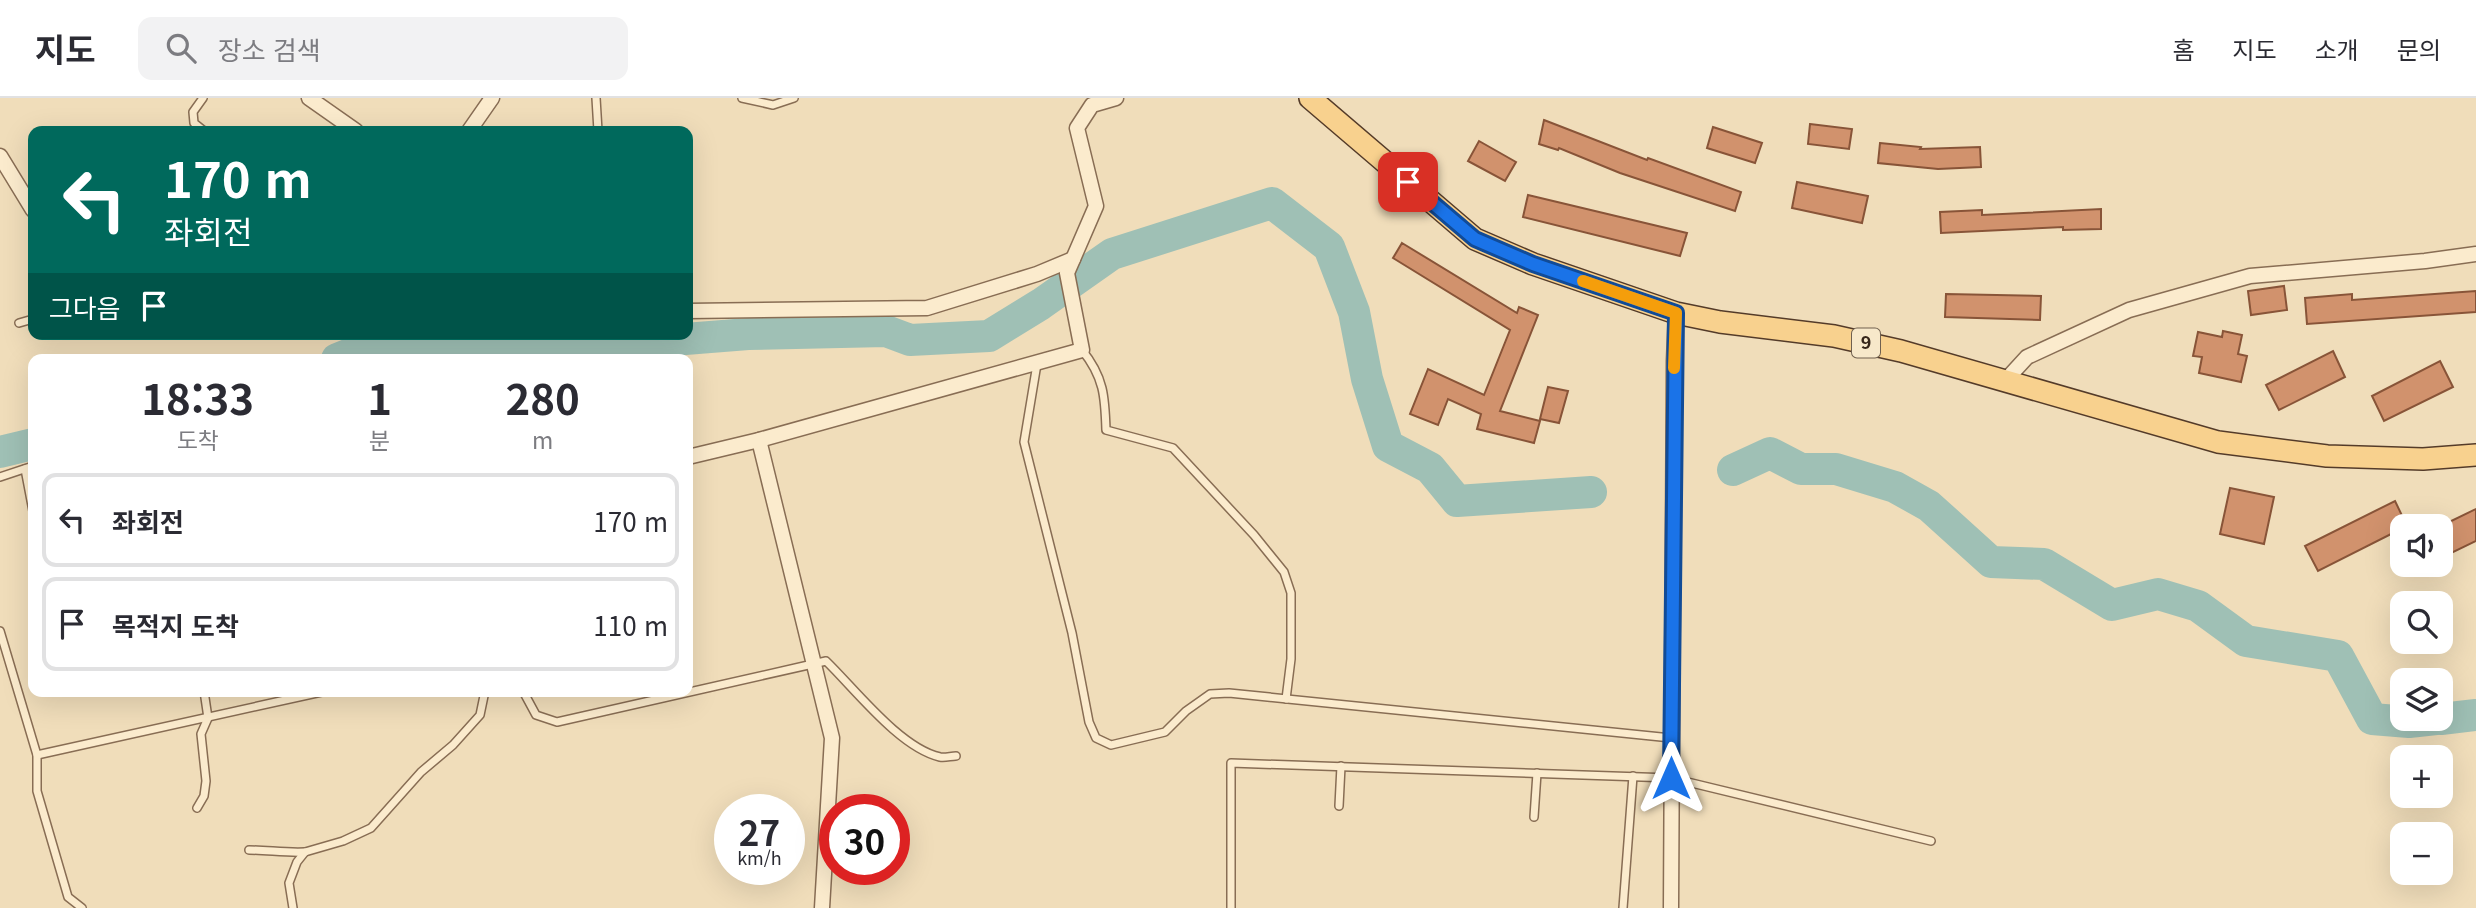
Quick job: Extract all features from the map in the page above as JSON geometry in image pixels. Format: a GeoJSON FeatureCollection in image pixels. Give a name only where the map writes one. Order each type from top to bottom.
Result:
{"type":"FeatureCollection","features":[{"type":"Feature","properties":{"kind":"main road","name":"9"},"geometry":{"type":"LineString","coordinates":[[1310,98],[1475,239],[1533,264],[1676,313],[1720,322],[1834,336],[1901,351],[2218,442],[2327,456],[2423,459],[2476,456]]}},
{"type":"Feature","properties":{"kind":"street"},"geometry":{"type":"LineString","coordinates":[[309,98],[349,126]]}},
{"type":"Feature","properties":{"kind":"street"},"geometry":{"type":"LineString","coordinates":[[472,126],[492,98]]}},
{"type":"Feature","properties":{"kind":"street"},"geometry":{"type":"LineString","coordinates":[[693,456],[1082,351],[1067,273],[1096,206],[1077,128],[1092,105],[1116,98]]}},
{"type":"Feature","properties":{"kind":"street"},"geometry":{"type":"LineString","coordinates":[[0,156],[28,202]]}},
{"type":"Feature","properties":{"kind":"street"},"geometry":{"type":"LineString","coordinates":[[2005,381],[2028,357],[2129,310],[2250,276],[2476,254]]}},
{"type":"Feature","properties":{"kind":"street"},"geometry":{"type":"LineString","coordinates":[[693,311],[928,308],[1037,274],[1073,258]]}},
{"type":"Feature","properties":{"kind":"street"},"geometry":{"type":"LineString","coordinates":[[1671,908],[1676,313]]}},
{"type":"Feature","properties":{"kind":"street"},"geometry":{"type":"LineString","coordinates":[[759,440],[832,738],[822,908]]}},
{"type":"Feature","properties":{"kind":"lane"},"geometry":{"type":"LineString","coordinates":[[198,126],[194,122],[193,112],[203,98]]}},
{"type":"Feature","properties":{"kind":"lane"},"geometry":{"type":"LineString","coordinates":[[596,98],[598,126]]}},
{"type":"Feature","properties":{"kind":"lane"},"geometry":{"type":"LineString","coordinates":[[742,98],[763,100],[773,105],[794,98]]}},
{"type":"Feature","properties":{"kind":"lane"},"geometry":{"type":"LineString","coordinates":[[19,323],[28,320]]}},
{"type":"Feature","properties":{"kind":"lane"},"geometry":{"type":"LineString","coordinates":[[1082,351],[1095,367],[1105,396],[1105,430],[1172,448],[1254,535],[1284,572],[1291,593],[1291,659],[1286,699]]}},
{"type":"Feature","properties":{"kind":"lane"},"geometry":{"type":"LineString","coordinates":[[1037,363],[1024,442],[1072,633],[1089,722],[1096,738],[1111,745],[1164,732],[1186,711],[1210,694],[1229,693],[1671,738]]}},
{"type":"Feature","properties":{"kind":"lane"},"geometry":{"type":"LineString","coordinates":[[0,477],[28,468]]}},
{"type":"Feature","properties":{"kind":"lane"},"geometry":{"type":"LineString","coordinates":[[24,469],[28,488]]}},
{"type":"Feature","properties":{"kind":"lane"},"geometry":{"type":"LineString","coordinates":[[0,631],[37,755],[37,791],[68,897],[82,908]]}},
{"type":"Feature","properties":{"kind":"lane"},"geometry":{"type":"LineString","coordinates":[[693,690],[826,661],[898,734],[940,757],[956,756]]}},
{"type":"Feature","properties":{"kind":"lane"},"geometry":{"type":"LineString","coordinates":[[197,808],[204,796],[206,781],[201,734],[208,718],[205,697]]}},
{"type":"Feature","properties":{"kind":"lane"},"geometry":{"type":"LineString","coordinates":[[37,755],[301,697]]}},
{"type":"Feature","properties":{"kind":"lane"},"geometry":{"type":"LineString","coordinates":[[249,850],[305,852],[343,841],[371,828],[421,772],[480,715],[484,697]]}},
{"type":"Feature","properties":{"kind":"lane"},"geometry":{"type":"LineString","coordinates":[[526,697],[536,715],[557,722],[664,697]]}},
{"type":"Feature","properties":{"kind":"lane"},"geometry":{"type":"LineString","coordinates":[[1231,908],[1231,763],[1671,778],[1931,841]]}},
{"type":"Feature","properties":{"kind":"lane"},"geometry":{"type":"LineString","coordinates":[[1339,806],[1341,766]]}},
{"type":"Feature","properties":{"kind":"lane"},"geometry":{"type":"LineString","coordinates":[[1534,817],[1537,773]]}},
{"type":"Feature","properties":{"kind":"lane"},"geometry":{"type":"LineString","coordinates":[[1623,908],[1633,776]]}},
{"type":"Feature","properties":{"kind":"lane"},"geometry":{"type":"LineString","coordinates":[[293,908],[289,883],[297,862],[305,852]]}},
{"type":"Feature","properties":{"kind":"building"},"geometry":{"type":"Polygon","coordinates":[[[1544,120],[1647,160],[1648,158],[1741,192],[1735,211],[1620,173],[1559,148],[1558,150],[1539,144],[1544,120]]]}},
{"type":"Feature","properties":{"kind":"building"},"geometry":{"type":"Polygon","coordinates":[[[1810,124],[1852,129],[1849,149],[1808,144],[1810,124]]]}},
{"type":"Feature","properties":{"kind":"building"},"geometry":{"type":"Polygon","coordinates":[[[1713,127],[1762,143],[1755,163],[1707,148],[1713,127]]]}},
{"type":"Feature","properties":{"kind":"building"},"geometry":{"type":"Polygon","coordinates":[[[1479,141],[1516,162],[1505,181],[1468,161],[1479,141]]]}},
{"type":"Feature","properties":{"kind":"building"},"geometry":{"type":"Polygon","coordinates":[[[1880,143],[1921,147],[1920,149],[1980,147],[1981,167],[1938,169],[1878,163],[1880,143]]]}},
{"type":"Feature","properties":{"kind":"building"},"geometry":{"type":"Polygon","coordinates":[[[1797,182],[1868,196],[1862,223],[1792,208],[1797,182]]]}},
{"type":"Feature","properties":{"kind":"building"},"geometry":{"type":"Polygon","coordinates":[[[1528,195],[1687,233],[1680,256],[1523,217],[1528,195]]]}},
{"type":"Feature","properties":{"kind":"building"},"geometry":{"type":"Polygon","coordinates":[[[2101,209],[2101,229],[2063,230],[2063,227],[1941,233],[1940,212],[1982,210],[1982,215],[2101,209]]]}},
{"type":"Feature","properties":{"kind":"building"},"geometry":{"type":"Polygon","coordinates":[[[1402,243],[1517,313],[1519,307],[1538,315],[1500,411],[1540,421],[1534,443],[1477,429],[1481,414],[1448,399],[1438,425],[1410,414],[1428,369],[1484,395],[1510,330],[1393,258],[1402,243]]]}},
{"type":"Feature","properties":{"kind":"building"},"geometry":{"type":"Polygon","coordinates":[[[2284,286],[2287,310],[2251,315],[2248,291],[2284,286]]]}},
{"type":"Feature","properties":{"kind":"building"},"geometry":{"type":"Polygon","coordinates":[[[2476,291],[2476,312],[2307,324],[2305,298],[2352,294],[2352,300],[2476,291]]]}},
{"type":"Feature","properties":{"kind":"building"},"geometry":{"type":"Polygon","coordinates":[[[1946,294],[2041,296],[2040,320],[1945,317],[1946,294]]]}},
{"type":"Feature","properties":{"kind":"building"},"geometry":{"type":"Polygon","coordinates":[[[2223,331],[2242,335],[2238,354],[2247,356],[2241,382],[2199,373],[2202,357],[2193,356],[2198,332],[2222,337],[2223,331]]]}},
{"type":"Feature","properties":{"kind":"building"},"geometry":{"type":"Polygon","coordinates":[[[2333,351],[2345,377],[2279,410],[2266,385],[2333,351]]]}},
{"type":"Feature","properties":{"kind":"building"},"geometry":{"type":"Polygon","coordinates":[[[2440,361],[2453,387],[2384,421],[2372,396],[2440,361]]]}},
{"type":"Feature","properties":{"kind":"building"},"geometry":{"type":"Polygon","coordinates":[[[1548,387],[1568,391],[1559,423],[1540,419],[1548,387]]]}},
{"type":"Feature","properties":{"kind":"building"},"geometry":{"type":"Polygon","coordinates":[[[2230,488],[2274,497],[2264,544],[2220,534],[2230,488]]]}},
{"type":"Feature","properties":{"kind":"building"},"geometry":{"type":"Polygon","coordinates":[[[2395,501],[2401,514],[2390,514],[2390,535],[2318,571],[2305,546],[2395,501]]]}},
{"type":"Feature","properties":{"kind":"building"},"geometry":{"type":"Polygon","coordinates":[[[2476,509],[2476,541],[2453,552],[2453,520],[2476,509]]]}},
{"type":"Feature","properties":{"kind":"waterway"},"geometry":{"type":"LineString","coordinates":[[693,338],[748,334],[886,331],[910,340],[989,336],[1041,304],[1112,254],[1272,203],[1329,247],[1354,312],[1367,379],[1388,446],[1430,468],[1457,501],[1591,492]]}},
{"type":"Feature","properties":{"kind":"waterway"},"geometry":{"type":"LineString","coordinates":[[350,354],[362,349],[461,352],[672,340]]}},
{"type":"Feature","properties":{"kind":"waterway"},"geometry":{"type":"LineString","coordinates":[[0,452],[28,445]]}},
{"type":"Feature","properties":{"kind":"waterway"},"geometry":{"type":"LineString","coordinates":[[1733,470],[1770,453],[1801,469],[1836,469],[1895,487],[1929,506],[1991,562],[2044,564],[2112,605],[2158,594],[2198,606],[2246,641],[2338,656],[2372,719],[2390,720]]}},
{"type":"Feature","properties":{"kind":"waterway"},"geometry":{"type":"LineString","coordinates":[[2453,718],[2476,715]]}},
{"type":"Feature","properties":{"kind":"slow traffic"},"geometry":{"type":"LineString","coordinates":[[1583,281],[1676,313],[1674,368]]}},
{"type":"Feature","properties":{"kind":"route"},"geometry":{"type":"LineString","coordinates":[[1408,182],[1475,239],[1533,264],[1676,313],[1671,778]]}}]}
